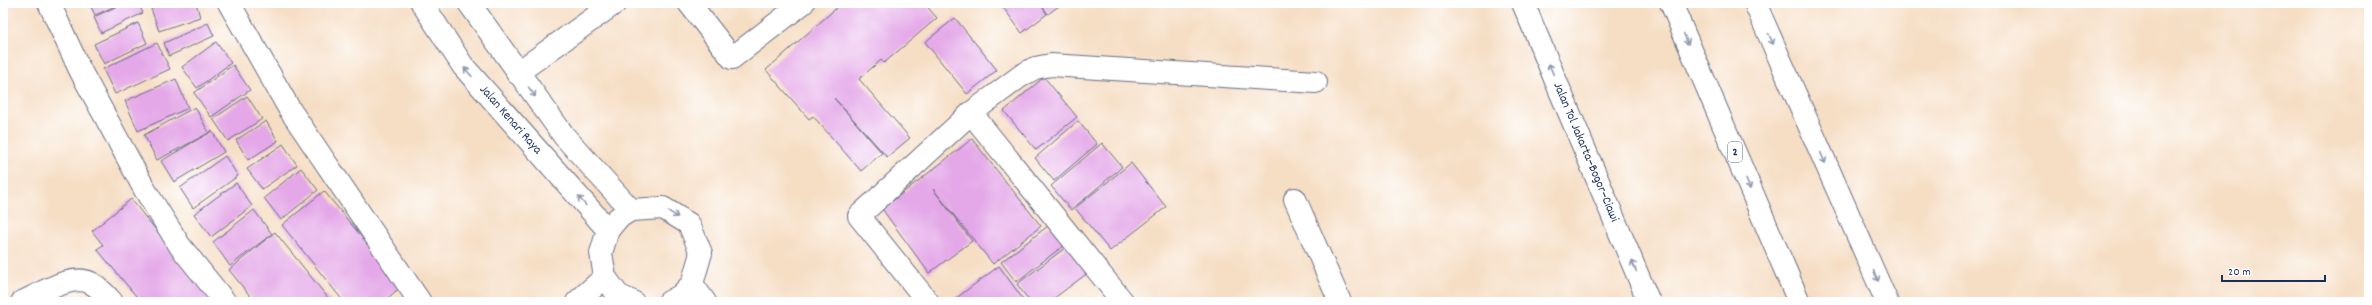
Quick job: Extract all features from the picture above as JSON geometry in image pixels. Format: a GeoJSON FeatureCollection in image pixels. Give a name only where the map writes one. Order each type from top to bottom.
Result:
{"type":"FeatureCollection","features":[{"type":"Feature","properties":{"kind":"main road"},"geometry":{"type":"LineString","coordinates":[[49,3],[80,70],[145,190],[180,246],[225,302]]}},
{"type":"Feature","properties":{"kind":"main road"},"geometry":{"type":"LineString","coordinates":[[229,3],[290,110],[420,302]]}},
{"type":"Feature","properties":{"kind":"main road","name":"Jalan Kenari Raya"},"geometry":{"type":"LineString","coordinates":[[422,3],[463,66],[608,230]]}},
{"type":"Feature","properties":{"kind":"main road"},"geometry":{"type":"LineString","coordinates":[[470,3],[518,73],[564,136],[631,210]]}},
{"type":"Feature","properties":{"kind":"main road"},"geometry":{"type":"LineString","coordinates":[[518,73],[615,3]]}},
{"type":"Feature","properties":{"kind":"main road"},"geometry":{"type":"LineString","coordinates":[[689,3],[732,58],[803,3]]}},
{"type":"Feature","properties":{"kind":"main road","name":"Jalan Tol Jakarta–Bogor–Ciawi"},"geometry":{"type":"LineString","coordinates":[[1523,3],[1649,302]]}},
{"type":"Feature","properties":{"kind":"main road","name":"2"},"geometry":{"type":"LineString","coordinates":[[1670,3],[1799,302]]}},
{"type":"Feature","properties":{"kind":"main road"},"geometry":{"type":"LineString","coordinates":[[1755,3],[1887,302]]}},
{"type":"Feature","properties":{"kind":"main road"},"geometry":{"type":"LineString","coordinates":[[927,302],[859,216],[971,113],[1022,74],[1035,68],[1051,65],[1316,82]]}},
{"type":"Feature","properties":{"kind":"main road"},"geometry":{"type":"LineString","coordinates":[[971,113],[1123,302]]}},
{"type":"Feature","properties":{"kind":"main road"},"geometry":{"type":"LineString","coordinates":[[1295,199],[1340,302]]}},
{"type":"Feature","properties":{"kind":"main road"},"geometry":{"type":"LineString","coordinates":[[633,302],[618,295],[605,277],[601,253],[608,230],[618,218],[631,210],[663,208],[689,224],[701,254],[692,284],[680,296],[669,302]]}},
{"type":"Feature","properties":{"kind":"main road"},"geometry":{"type":"LineString","coordinates":[[577,302],[605,277]]}},
{"type":"Feature","properties":{"kind":"main road"},"geometry":{"type":"LineString","coordinates":[[22,302],[68,281],[82,280],[91,283],[112,302]]}},
{"type":"Feature","properties":{"kind":"main road"},"geometry":{"type":"LineString","coordinates":[[692,284],[705,302]]}},
{"type":"Feature","properties":{"kind":"building"},"geometry":{"type":"Polygon","coordinates":[[[89,3],[122,3],[95,15],[89,3]]]}},
{"type":"Feature","properties":{"kind":"building"},"geometry":{"type":"Polygon","coordinates":[[[124,3],[138,3],[143,13],[101,33],[94,17],[124,3]]]}},
{"type":"Feature","properties":{"kind":"building"},"geometry":{"type":"Polygon","coordinates":[[[149,3],[196,3],[200,17],[159,31],[149,3]]]}},
{"type":"Feature","properties":{"kind":"building"},"geometry":{"type":"Polygon","coordinates":[[[842,3],[924,3],[937,18],[884,63],[881,60],[859,79],[910,138],[887,157],[834,98],[882,153],[861,171],[813,116],[809,119],[766,70],[842,3]]]}},
{"type":"Feature","properties":{"kind":"building"},"geometry":{"type":"Polygon","coordinates":[[[1000,3],[1039,3],[1047,14],[1022,33],[1000,3]]]}},
{"type":"Feature","properties":{"kind":"building"},"geometry":{"type":"Polygon","coordinates":[[[1040,3],[1063,3],[1048,14],[1040,3]]]}},
{"type":"Feature","properties":{"kind":"building"},"geometry":{"type":"Polygon","coordinates":[[[955,18],[997,70],[967,94],[925,42],[955,18]]]}},
{"type":"Feature","properties":{"kind":"building"},"geometry":{"type":"Polygon","coordinates":[[[138,23],[147,43],[104,64],[94,44],[138,23]]]}},
{"type":"Feature","properties":{"kind":"building"},"geometry":{"type":"Polygon","coordinates":[[[208,23],[214,36],[169,56],[164,43],[208,23]]]}},
{"type":"Feature","properties":{"kind":"building"},"geometry":{"type":"Polygon","coordinates":[[[216,42],[231,63],[197,88],[182,67],[216,42]]]}},
{"type":"Feature","properties":{"kind":"building"},"geometry":{"type":"Polygon","coordinates":[[[157,43],[170,69],[115,94],[103,69],[157,43]]]}},
{"type":"Feature","properties":{"kind":"building"},"geometry":{"type":"Polygon","coordinates":[[[233,65],[250,90],[211,117],[194,93],[233,65]]]}},
{"type":"Feature","properties":{"kind":"building"},"geometry":{"type":"Polygon","coordinates":[[[1044,77],[1077,117],[1036,150],[1004,111],[1044,77]]]}},
{"type":"Feature","properties":{"kind":"building"},"geometry":{"type":"Polygon","coordinates":[[[176,79],[188,108],[138,131],[125,101],[176,79]]]}},
{"type":"Feature","properties":{"kind":"building"},"geometry":{"type":"Polygon","coordinates":[[[247,96],[262,119],[228,141],[213,119],[247,96]]]}},
{"type":"Feature","properties":{"kind":"building"},"geometry":{"type":"Polygon","coordinates":[[[195,107],[209,133],[157,160],[144,135],[195,107]]]}},
{"type":"Feature","properties":{"kind":"building"},"geometry":{"type":"Polygon","coordinates":[[[266,121],[278,141],[248,160],[236,140],[266,121]]]}},
{"type":"Feature","properties":{"kind":"building"},"geometry":{"type":"Polygon","coordinates":[[[1078,121],[1097,144],[1054,181],[1035,158],[1078,121]]]}},
{"type":"Feature","properties":{"kind":"building"},"geometry":{"type":"Polygon","coordinates":[[[212,131],[224,152],[174,182],[161,161],[212,131]]]}},
{"type":"Feature","properties":{"kind":"building"},"geometry":{"type":"Polygon","coordinates":[[[972,139],[1041,226],[993,264],[933,189],[972,241],[929,273],[882,209],[972,139]]]}},
{"type":"Feature","properties":{"kind":"building"},"geometry":{"type":"Polygon","coordinates":[[[1102,143],[1122,167],[1071,210],[1051,186],[1102,143]]]}},
{"type":"Feature","properties":{"kind":"building"},"geometry":{"type":"Polygon","coordinates":[[[283,144],[297,165],[262,189],[247,169],[283,144]]]}},
{"type":"Feature","properties":{"kind":"building"},"geometry":{"type":"Polygon","coordinates":[[[225,156],[238,176],[193,208],[180,188],[225,156]]]}},
{"type":"Feature","properties":{"kind":"building"},"geometry":{"type":"Polygon","coordinates":[[[1131,163],[1166,207],[1110,251],[1075,208],[1131,163]]]}},
{"type":"Feature","properties":{"kind":"building"},"geometry":{"type":"Polygon","coordinates":[[[301,168],[318,190],[281,220],[264,198],[301,168]]]}},
{"type":"Feature","properties":{"kind":"building"},"geometry":{"type":"Polygon","coordinates":[[[236,183],[252,206],[211,237],[194,214],[236,183]]]}},
{"type":"Feature","properties":{"kind":"building"},"geometry":{"type":"Polygon","coordinates":[[[324,191],[402,286],[383,302],[344,302],[282,225],[324,191]]]}},
{"type":"Feature","properties":{"kind":"building"},"geometry":{"type":"Polygon","coordinates":[[[131,199],[216,302],[141,302],[97,249],[103,245],[92,231],[131,199]]]}},
{"type":"Feature","properties":{"kind":"building"},"geometry":{"type":"Polygon","coordinates":[[[254,210],[272,234],[230,266],[213,242],[254,210]]]}},
{"type":"Feature","properties":{"kind":"building"},"geometry":{"type":"Polygon","coordinates":[[[1052,223],[1067,243],[1016,282],[1001,262],[1052,223]]]}},
{"type":"Feature","properties":{"kind":"building"},"geometry":{"type":"Polygon","coordinates":[[[275,232],[332,302],[255,302],[229,270],[275,232]]]}},
{"type":"Feature","properties":{"kind":"building"},"geometry":{"type":"Polygon","coordinates":[[[1069,245],[1089,272],[1049,302],[1030,302],[1017,284],[1069,245]]]}},
{"type":"Feature","properties":{"kind":"building"},"geometry":{"type":"Polygon","coordinates":[[[999,266],[1025,302],[958,302],[955,299],[999,266]]]}}]}
